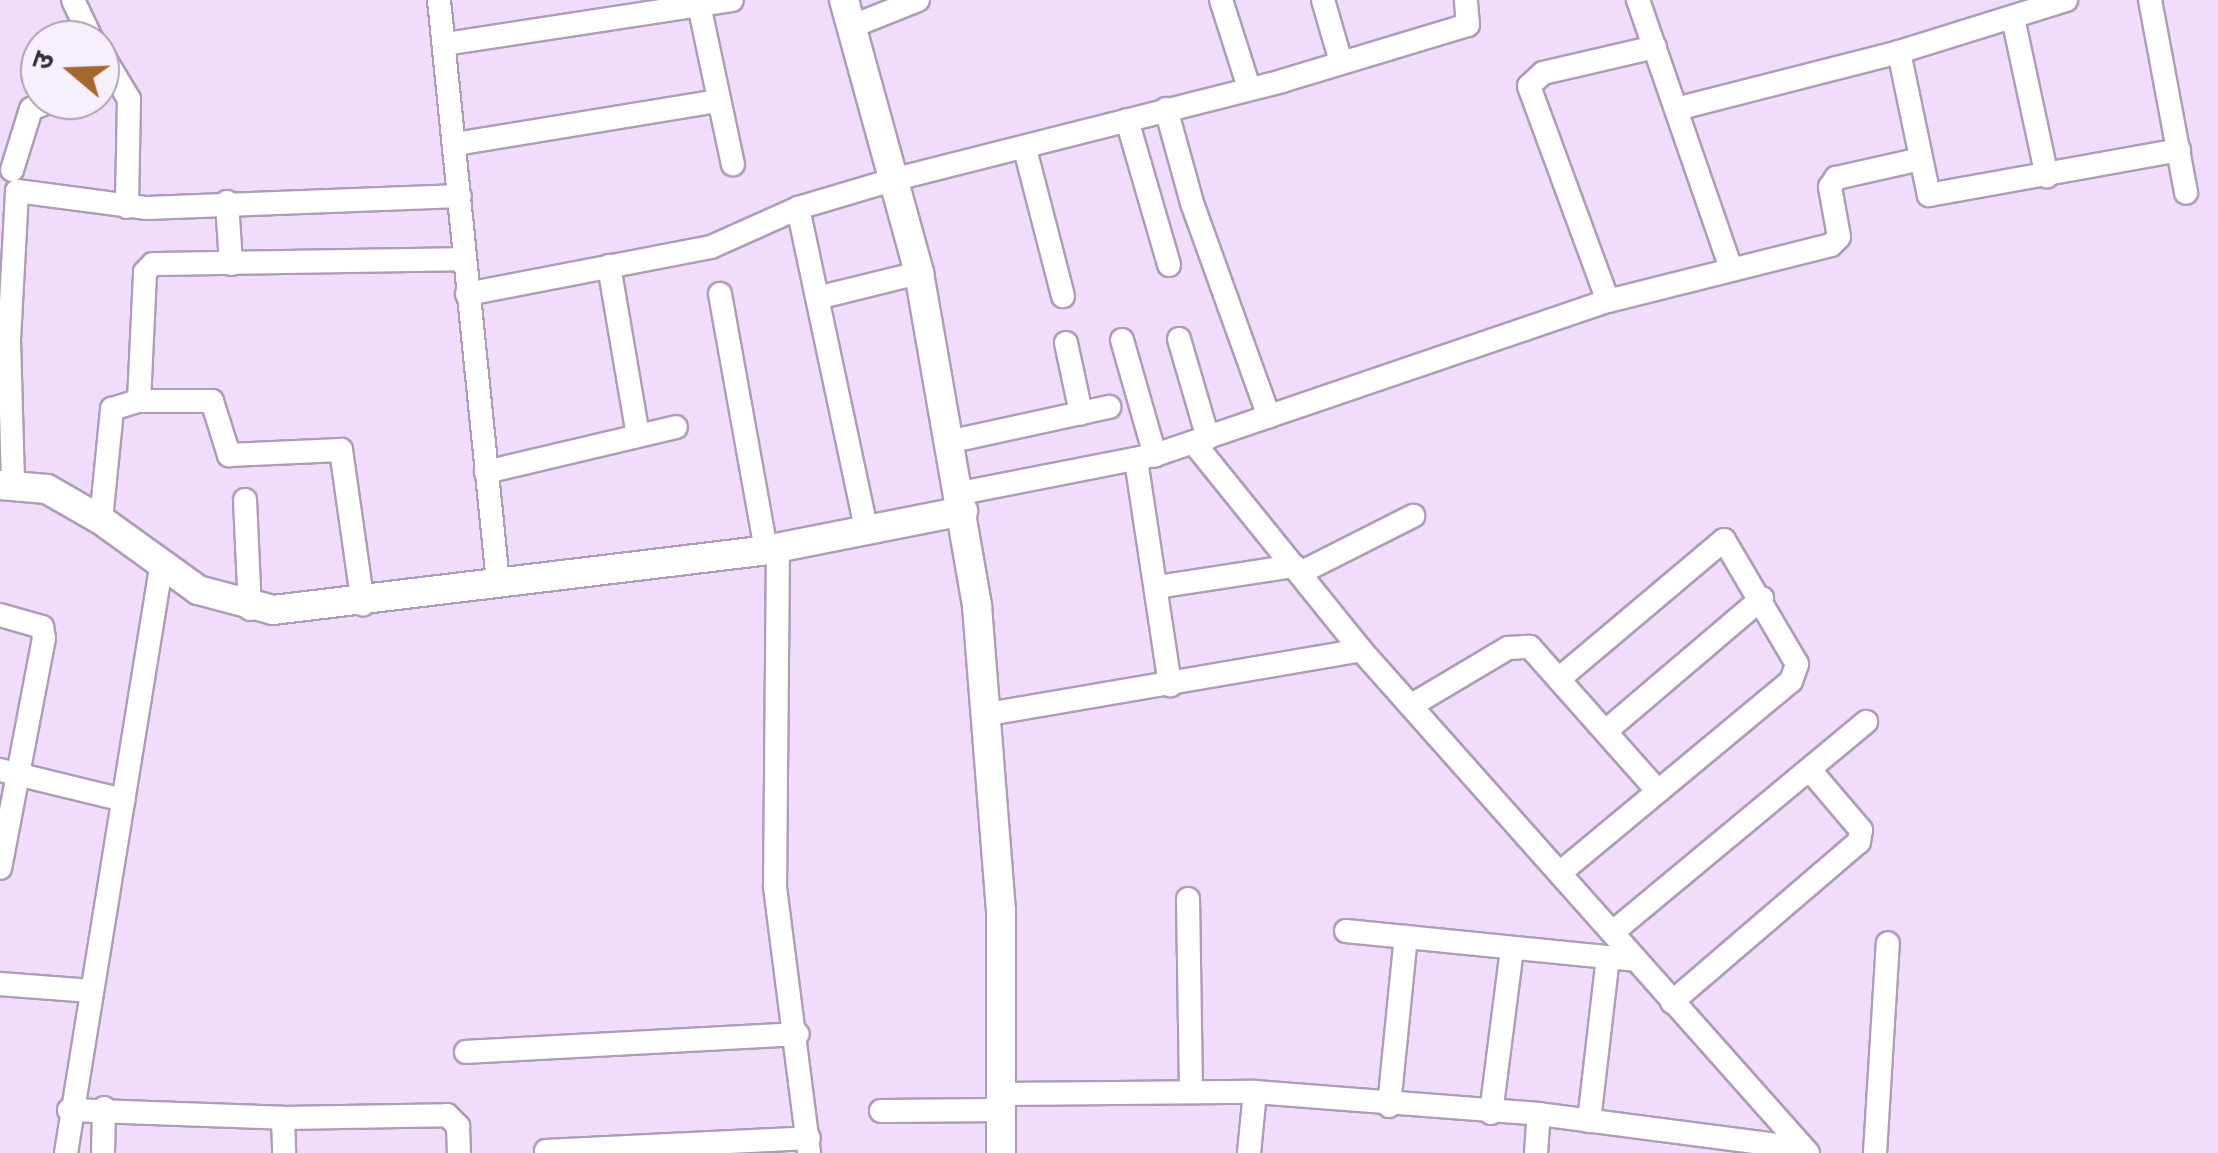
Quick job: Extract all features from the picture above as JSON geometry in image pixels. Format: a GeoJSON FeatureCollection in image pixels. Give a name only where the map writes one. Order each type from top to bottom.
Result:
{"type":"FeatureCollection","features":[{"type":"Feature","properties":{"kind":"street"},"geometry":{"type":"LineString","coordinates":[[439,0],[498,582]]}},
{"type":"Feature","properties":{"kind":"street"},"geometry":{"type":"LineString","coordinates":[[444,44],[732,0]]}},
{"type":"Feature","properties":{"kind":"street"},"geometry":{"type":"LineString","coordinates":[[918,0],[849,13],[919,273],[962,502],[988,714],[1001,911],[1002,1153]]}},
{"type":"Feature","properties":{"kind":"street"},"geometry":{"type":"LineString","coordinates":[[1221,0],[1249,88]]}},
{"type":"Feature","properties":{"kind":"street"},"geometry":{"type":"LineString","coordinates":[[1323,0],[1341,62]]}},
{"type":"Feature","properties":{"kind":"street"},"geometry":{"type":"LineString","coordinates":[[468,294],[730,241],[798,208],[896,178],[1025,149],[1468,25],[1466,0]]}},
{"type":"Feature","properties":{"kind":"street"},"geometry":{"type":"LineString","coordinates":[[1638,0],[1680,108],[1731,268]]}},
{"type":"Feature","properties":{"kind":"street"},"geometry":{"type":"LineString","coordinates":[[1680,108],[1899,52],[2066,0]]}},
{"type":"Feature","properties":{"kind":"street"},"geometry":{"type":"LineString","coordinates":[[2150,0],[2186,193]]}},
{"type":"Feature","properties":{"kind":"street"},"geometry":{"type":"LineString","coordinates":[[698,4],[733,164]]}},
{"type":"Feature","properties":{"kind":"street"},"geometry":{"type":"LineString","coordinates":[[2014,18],[2047,176]]}},
{"type":"Feature","properties":{"kind":"street"},"geometry":{"type":"LineString","coordinates":[[1608,301],[1530,86],[1543,73],[1655,46]]}},
{"type":"Feature","properties":{"kind":"street"},"geometry":{"type":"LineString","coordinates":[[1899,52],[1926,190],[1935,196],[2179,150]]}},
{"type":"Feature","properties":{"kind":"street"},"geometry":{"type":"LineString","coordinates":[[120,86],[129,100],[127,207]]}},
{"type":"Feature","properties":{"kind":"street"},"geometry":{"type":"LineString","coordinates":[[455,144],[718,101]]}},
{"type":"Feature","properties":{"kind":"street"},"geometry":{"type":"LineString","coordinates":[[1166,110],[1192,204],[1268,417]]}},
{"type":"Feature","properties":{"kind":"street"},"geometry":{"type":"LineString","coordinates":[[28,120],[10,175],[6,484],[47,490],[101,520],[162,568],[220,601],[250,609],[362,604],[498,582],[772,549],[1145,458],[1608,301],[1832,246],[1839,237],[1830,188],[1836,178],[1920,159]]}},
{"type":"Feature","properties":{"kind":"street"},"geometry":{"type":"LineString","coordinates":[[1127,120],[1169,265]]}},
{"type":"Feature","properties":{"kind":"street"},"geometry":{"type":"LineString","coordinates":[[1025,149],[1063,296]]}},
{"type":"Feature","properties":{"kind":"street"},"geometry":{"type":"LineString","coordinates":[[10,175],[127,207],[460,196]]}},
{"type":"Feature","properties":{"kind":"street"},"geometry":{"type":"LineString","coordinates":[[226,202],[231,264]]}},
{"type":"Feature","properties":{"kind":"street"},"geometry":{"type":"LineString","coordinates":[[798,208],[821,297],[866,528]]}},
{"type":"Feature","properties":{"kind":"street"},"geometry":{"type":"LineString","coordinates":[[139,402],[148,267],[463,259]]}},
{"type":"Feature","properties":{"kind":"street"},"geometry":{"type":"LineString","coordinates":[[609,266],[638,435]]}},
{"type":"Feature","properties":{"kind":"street"},"geometry":{"type":"LineString","coordinates":[[821,297],[919,273]]}},
{"type":"Feature","properties":{"kind":"street"},"geometry":{"type":"LineString","coordinates":[[546,1151],[809,1145],[798,1034],[774,887],[772,549],[720,294]]}},
{"type":"Feature","properties":{"kind":"street"},"geometry":{"type":"LineString","coordinates":[[1179,339],[1201,441],[1297,569],[1362,650],[1805,1150]]}},
{"type":"Feature","properties":{"kind":"street"},"geometry":{"type":"LineString","coordinates":[[1122,340],[1145,458],[1170,685]]}},
{"type":"Feature","properties":{"kind":"street"},"geometry":{"type":"LineString","coordinates":[[1066,344],[1081,413]]}},
{"type":"Feature","properties":{"kind":"street"},"geometry":{"type":"LineString","coordinates":[[101,520],[110,412],[139,402],[212,401],[229,455],[341,450],[362,604]]}},
{"type":"Feature","properties":{"kind":"street"},"geometry":{"type":"LineString","coordinates":[[952,441],[1109,407]]}},
{"type":"Feature","properties":{"kind":"street"},"geometry":{"type":"LineString","coordinates":[[486,472],[676,427]]}},
{"type":"Feature","properties":{"kind":"street"},"geometry":{"type":"LineString","coordinates":[[245,500],[250,609]]}},
{"type":"Feature","properties":{"kind":"street"},"geometry":{"type":"LineString","coordinates":[[1157,587],[1297,569],[1413,516]]}},
{"type":"Feature","properties":{"kind":"street"},"geometry":{"type":"LineString","coordinates":[[1560,678],[1719,540],[1730,543],[1792,650],[1797,673],[1561,872]]}},
{"type":"Feature","properties":{"kind":"street"},"geometry":{"type":"LineString","coordinates":[[66,1153],[70,1110],[162,568]]}},
{"type":"Feature","properties":{"kind":"street"},"geometry":{"type":"LineString","coordinates":[[1606,732],[1762,598]]}},
{"type":"Feature","properties":{"kind":"street"},"geometry":{"type":"LineString","coordinates":[[0,614],[44,631],[8,772],[0,868]]}},
{"type":"Feature","properties":{"kind":"street"},"geometry":{"type":"LineString","coordinates":[[1412,705],[1520,644],[1560,678],[1658,791]]}},
{"type":"Feature","properties":{"kind":"street"},"geometry":{"type":"LineString","coordinates":[[988,714],[1362,650]]}},
{"type":"Feature","properties":{"kind":"street"},"geometry":{"type":"LineString","coordinates":[[1613,932],[1866,722]]}},
{"type":"Feature","properties":{"kind":"street"},"geometry":{"type":"LineString","coordinates":[[1672,1002],[1859,842],[1861,830],[1810,770]]}},
{"type":"Feature","properties":{"kind":"street"},"geometry":{"type":"LineString","coordinates":[[8,772],[123,800]]}},
{"type":"Feature","properties":{"kind":"street"},"geometry":{"type":"LineString","coordinates":[[1188,899],[1190,1092]]}},
{"type":"Feature","properties":{"kind":"street"},"geometry":{"type":"LineString","coordinates":[[1346,931],[1635,960]]}},
{"type":"Feature","properties":{"kind":"street"},"geometry":{"type":"LineString","coordinates":[[1389,1106],[1406,937]]}},
{"type":"Feature","properties":{"kind":"street"},"geometry":{"type":"LineString","coordinates":[[1875,1153],[1888,943]]}},
{"type":"Feature","properties":{"kind":"street"},"geometry":{"type":"LineString","coordinates":[[1491,1113],[1512,948]]}},
{"type":"Feature","properties":{"kind":"street"},"geometry":{"type":"LineString","coordinates":[[1589,1121],[1608,958]]}},
{"type":"Feature","properties":{"kind":"street"},"geometry":{"type":"LineString","coordinates":[[0,984],[91,991]]}},
{"type":"Feature","properties":{"kind":"street"},"geometry":{"type":"LineString","coordinates":[[466,1052],[798,1034]]}},
{"type":"Feature","properties":{"kind":"street"},"geometry":{"type":"LineString","coordinates":[[881,1112],[1002,1102],[1255,1092],[1389,1106],[1539,1114],[1805,1150]]}},
{"type":"Feature","properties":{"kind":"street"},"geometry":{"type":"LineString","coordinates":[[1250,1153],[1255,1092]]}},
{"type":"Feature","properties":{"kind":"street"},"geometry":{"type":"LineString","coordinates":[[70,1110],[104,1108],[283,1118],[447,1115],[458,1126],[459,1153]]}},
{"type":"Feature","properties":{"kind":"street"},"geometry":{"type":"LineString","coordinates":[[103,1153],[104,1108]]}},
{"type":"Feature","properties":{"kind":"street"},"geometry":{"type":"LineString","coordinates":[[1536,1153],[1539,1114]]}},
{"type":"Feature","properties":{"kind":"street"},"geometry":{"type":"LineString","coordinates":[[283,1118],[284,1153]]}}]}
